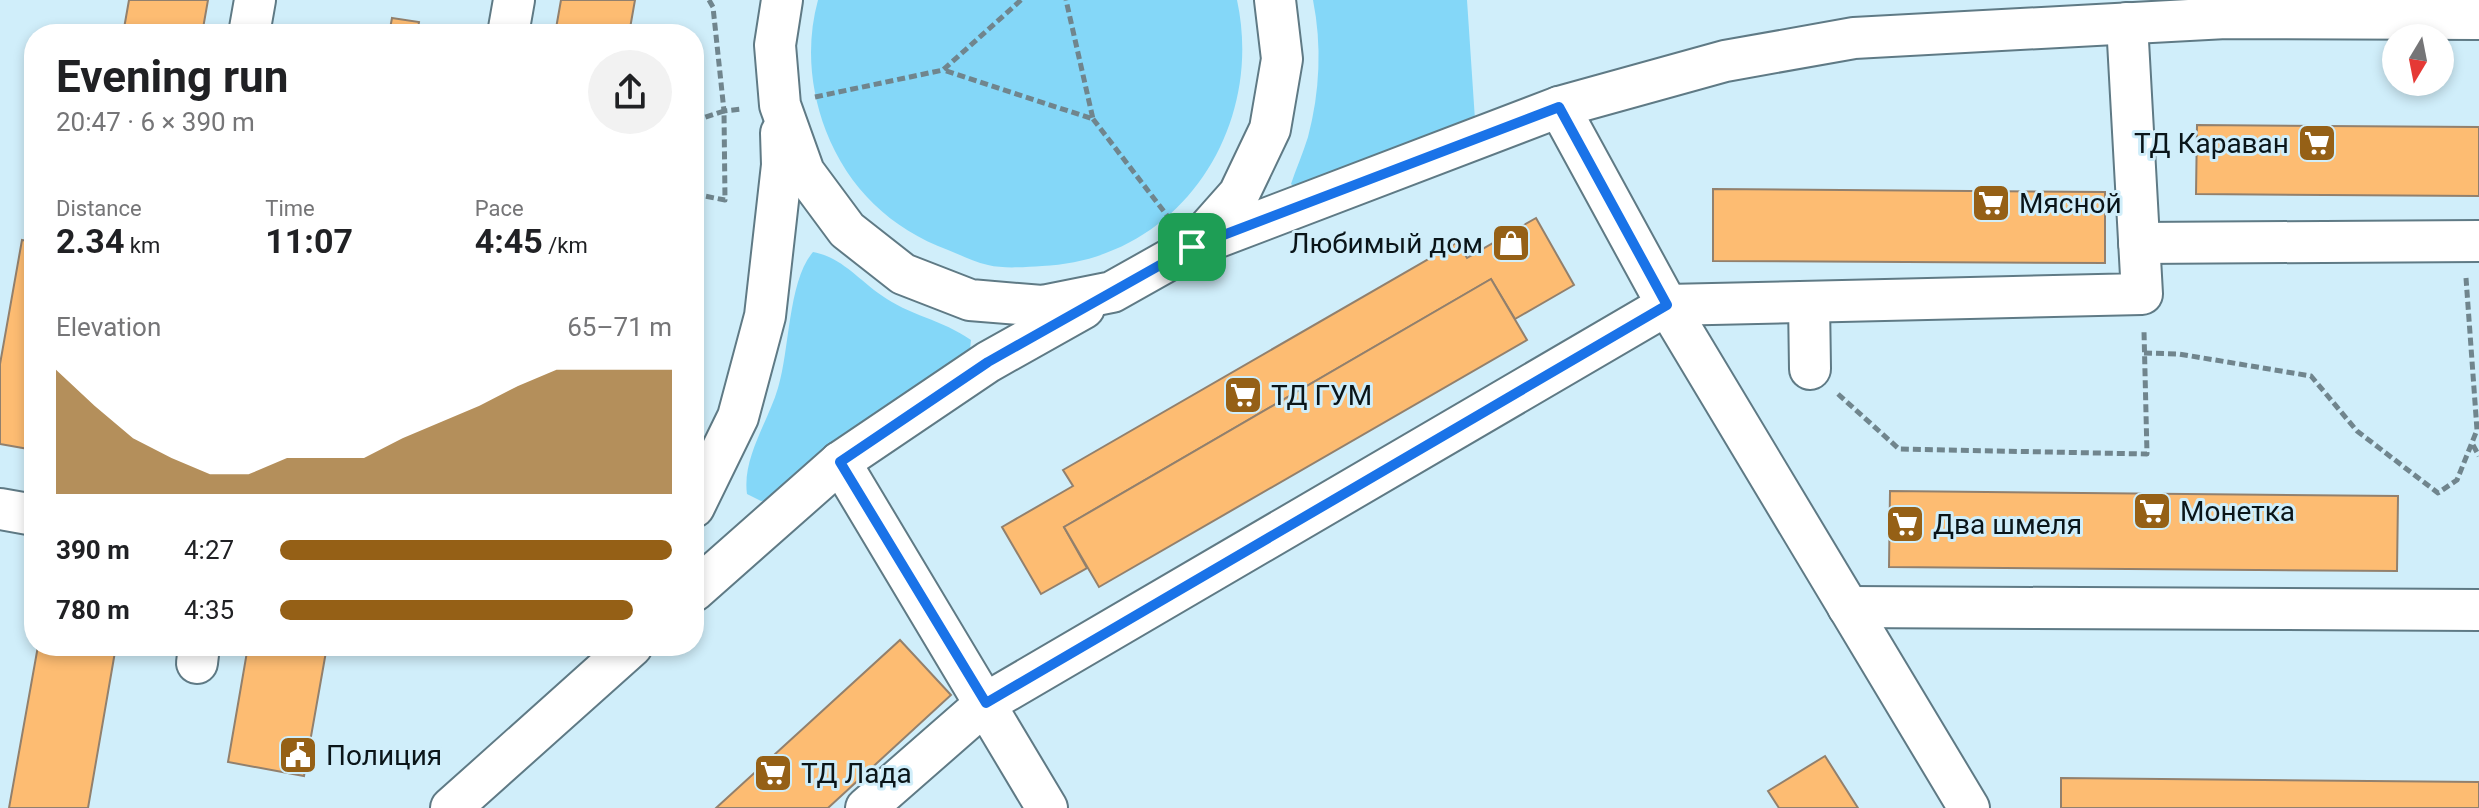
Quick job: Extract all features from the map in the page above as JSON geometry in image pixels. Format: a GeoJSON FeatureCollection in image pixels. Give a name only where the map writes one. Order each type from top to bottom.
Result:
{"type":"FeatureCollection","features":[{"type":"Feature","properties":{"kind":"street"},"geometry":{"type":"LineString","coordinates":[[251,24],[255,0]]}},
{"type":"Feature","properties":{"kind":"street"},"geometry":{"type":"LineString","coordinates":[[510,24],[514,0]]}},
{"type":"Feature","properties":{"kind":"street"},"geometry":{"type":"LineString","coordinates":[[759,0],[775,45]]}},
{"type":"Feature","properties":{"kind":"street"},"geometry":{"type":"LineString","coordinates":[[704,487],[738,417],[765,316],[782,165],[775,45],[782,0]]}},
{"type":"Feature","properties":{"kind":"street"},"geometry":{"type":"LineString","coordinates":[[1192,247],[1239,194],[1270,129],[1282,59],[1275,0]]}},
{"type":"Feature","properties":{"kind":"street"},"geometry":{"type":"LineString","coordinates":[[704,582],[840,462],[988,362],[1192,247],[1559,107],[1725,61],[1854,38],[2226,18],[2479,19]]}},
{"type":"Feature","properties":{"kind":"street"},"geometry":{"type":"LineString","coordinates":[[866,808],[986,703],[1667,305],[2142,294],[2127,23]]}},
{"type":"Feature","properties":{"kind":"street"},"geometry":{"type":"LineString","coordinates":[[780,105],[804,172],[847,230],[903,274],[970,300],[1027,305],[1042,306],[1112,292]]}},
{"type":"Feature","properties":{"kind":"street"},"geometry":{"type":"LineString","coordinates":[[1559,107],[1667,305],[1969,808]]}},
{"type":"Feature","properties":{"kind":"street"},"geometry":{"type":"LineString","coordinates":[[2139,243],[2471,242]]}},
{"type":"Feature","properties":{"kind":"street"},"geometry":{"type":"LineString","coordinates":[[1809,302],[1810,369]]}},
{"type":"Feature","properties":{"kind":"street"},"geometry":{"type":"LineString","coordinates":[[840,462],[1047,808]]}},
{"type":"Feature","properties":{"kind":"street"},"geometry":{"type":"LineString","coordinates":[[0,509],[24,513]]}},
{"type":"Feature","properties":{"kind":"street"},"geometry":{"type":"LineString","coordinates":[[1848,607],[2479,610]]}},
{"type":"Feature","properties":{"kind":"street"},"geometry":{"type":"LineString","coordinates":[[548,720],[592,656]]}},
{"type":"Feature","properties":{"kind":"street"},"geometry":{"type":"LineString","coordinates":[[474,801],[548,720],[621,656]]}},
{"type":"Feature","properties":{"kind":"path"},"geometry":{"type":"LineString","coordinates":[[704,196],[725,200],[724,111],[713,7],[709,0]]}},
{"type":"Feature","properties":{"kind":"path"},"geometry":{"type":"LineString","coordinates":[[704,118],[724,111],[780,105],[943,70],[1021,0]]}},
{"type":"Feature","properties":{"kind":"path"},"geometry":{"type":"LineString","coordinates":[[1066,0],[1093,119],[1192,247]]}},
{"type":"Feature","properties":{"kind":"path"},"geometry":{"type":"LineString","coordinates":[[943,70],[1093,119]]}},
{"type":"Feature","properties":{"kind":"path"},"geometry":{"type":"LineString","coordinates":[[2144,353],[2179,354],[2311,376],[2357,431],[2438,493],[2457,480],[2478,430],[2471,242]]}},
{"type":"Feature","properties":{"kind":"path"},"geometry":{"type":"LineString","coordinates":[[1810,369],[1899,449],[2147,454],[2142,294]]}},
{"type":"Feature","properties":{"kind":"path"},"geometry":{"type":"LineString","coordinates":[[2473,445],[2479,456]]}},
{"type":"Feature","properties":{"kind":"shaded area"},"geometry":{"type":"Polygon","coordinates":[[[818,0],[1237,0],[1242,48],[1238,95],[1224,139],[1201,179],[1171,213],[1134,240],[1091,258],[1042,266],[988,265],[908,231],[874,204],[846,171],[826,131],[813,83],[812,33],[818,0]]]}},
{"type":"Feature","properties":{"kind":"shaded area"},"geometry":{"type":"Polygon","coordinates":[[[1313,0],[1467,0],[1475,120],[1303,194],[1291,184],[1308,137],[1315,103],[1319,51],[1313,0]]]}},
{"type":"Feature","properties":{"kind":"shaded area"},"geometry":{"type":"Polygon","coordinates":[[[813,252],[841,264],[891,302],[971,340],[969,359],[775,500],[761,501],[747,494],[748,467],[778,388],[794,297],[813,252]]]}},
{"type":"Feature","properties":{"kind":"building"},"geometry":{"type":"Polygon","coordinates":[[[129,0],[208,0],[204,24],[125,24],[129,0]]]}},
{"type":"Feature","properties":{"kind":"building"},"geometry":{"type":"Polygon","coordinates":[[[561,0],[635,0],[631,24],[557,24],[561,0]]]}},
{"type":"Feature","properties":{"kind":"building"},"geometry":{"type":"Polygon","coordinates":[[[392,18],[419,22],[419,24],[391,24],[392,18]]]}},
{"type":"Feature","properties":{"kind":"building"},"geometry":{"type":"Polygon","coordinates":[[[2197,125],[2479,127],[2479,196],[2196,194],[2197,125]]]}},
{"type":"Feature","properties":{"kind":"building"},"geometry":{"type":"Polygon","coordinates":[[[1713,189],[2105,192],[2105,263],[1713,261],[1713,189]]]}},
{"type":"Feature","properties":{"kind":"building","name":"ТД ГУМ"},"geometry":{"type":"Polygon","coordinates":[[[1536,218],[1574,285],[1515,319],[1491,279],[1064,527],[1087,568],[1041,594],[1002,527],[1073,486],[1063,470],[1458,242],[1467,258],[1536,218]]]}},
{"type":"Feature","properties":{"kind":"building"},"geometry":{"type":"Polygon","coordinates":[[[24,240],[24,448],[0,444],[0,364],[24,240]]]}},
{"type":"Feature","properties":{"kind":"building"},"geometry":{"type":"Polygon","coordinates":[[[1491,279],[1527,340],[1099,587],[1064,527],[1491,279]]]}},
{"type":"Feature","properties":{"kind":"building"},"geometry":{"type":"Polygon","coordinates":[[[1890,491],[2398,496],[2397,571],[1889,567],[1890,491]]]}},
{"type":"Feature","properties":{"kind":"building"},"geometry":{"type":"Polygon","coordinates":[[[900,640],[951,695],[828,808],[716,808],[900,640]]]}},
{"type":"Feature","properties":{"kind":"building"},"geometry":{"type":"Polygon","coordinates":[[[36,656],[114,656],[88,808],[9,808],[36,656]]]}},
{"type":"Feature","properties":{"kind":"building"},"geometry":{"type":"Polygon","coordinates":[[[246,656],[325,656],[304,776],[228,762],[246,656]]]}},
{"type":"Feature","properties":{"kind":"building"},"geometry":{"type":"Polygon","coordinates":[[[1825,756],[1858,808],[1779,808],[1768,791],[1825,756]]]}},
{"type":"Feature","properties":{"kind":"building"},"geometry":{"type":"Polygon","coordinates":[[[2061,778],[2479,782],[2479,808],[2061,808],[2061,778]]]}},
{"type":"Feature","properties":{"kind":"place","name":"ТД Караван"},"geometry":{"type":"Point","coordinates":[2317,143]}},
{"type":"Feature","properties":{"kind":"place","name":"Мясной"},"geometry":{"type":"Point","coordinates":[1991,203]}},
{"type":"Feature","properties":{"kind":"place","name":"Любимый дом"},"geometry":{"type":"Point","coordinates":[1511,243]}},
{"type":"Feature","properties":{"kind":"place","name":"ТД ГУМ"},"geometry":{"type":"Point","coordinates":[1243,395]}},
{"type":"Feature","properties":{"kind":"place","name":"Монетка"},"geometry":{"type":"Point","coordinates":[2152,511]}},
{"type":"Feature","properties":{"kind":"place","name":"Два шмеля"},"geometry":{"type":"Point","coordinates":[1905,524]}},
{"type":"Feature","properties":{"kind":"place","name":"Полиция"},"geometry":{"type":"Point","coordinates":[298,755]}},
{"type":"Feature","properties":{"kind":"place","name":"ТД Лада"},"geometry":{"type":"Point","coordinates":[773,773]}},
{"type":"Feature","properties":{"kind":"route"},"geometry":{"type":"LineString","coordinates":[[1559,107],[1667,305],[986,703],[840,462],[988,362],[1192,247],[1559,107]]}}]}
